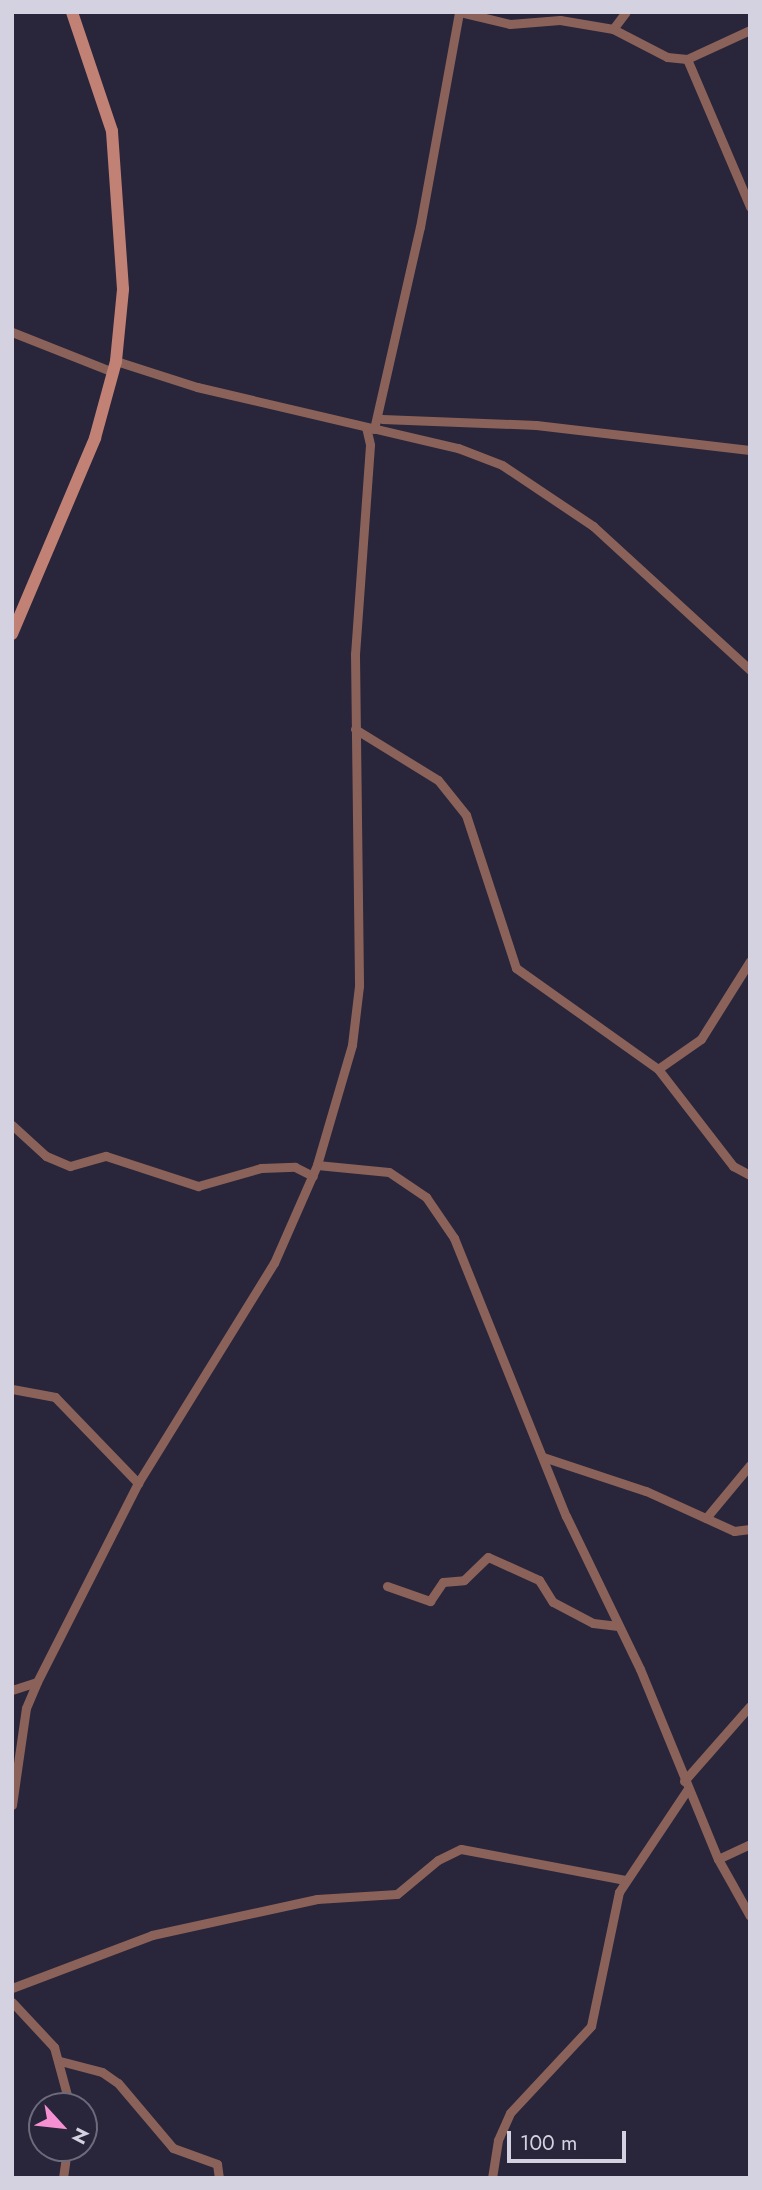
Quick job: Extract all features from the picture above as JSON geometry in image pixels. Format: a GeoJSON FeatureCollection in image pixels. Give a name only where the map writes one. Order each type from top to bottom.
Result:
{"type":"FeatureCollection","features":[{"type":"Feature","properties":{"kind":"main road"},"geometry":{"type":"LineString","coordinates":[[12,634],[95,438],[115,366],[123,289],[119,182],[100,84],[72,12]]}},
{"type":"Feature","properties":{"kind":"street"},"geometry":{"type":"LineString","coordinates":[[12,1805],[26,1708],[37,1682],[138,1483],[244,1317],[317,1166],[352,1045],[359,985],[355,654],[370,428],[420,227],[459,12],[510,24],[560,20],[613,29],[667,57],[687,59],[750,30]]}},
{"type":"Feature","properties":{"kind":"street"},"geometry":{"type":"LineString","coordinates":[[613,29],[626,12]]}},
{"type":"Feature","properties":{"kind":"street"},"geometry":{"type":"LineString","coordinates":[[687,59],[750,207]]}},
{"type":"Feature","properties":{"kind":"street"},"geometry":{"type":"LineString","coordinates":[[12,332],[115,366],[458,448],[536,483],[593,526],[750,670]]}},
{"type":"Feature","properties":{"kind":"street"},"geometry":{"type":"LineString","coordinates":[[382,419],[536,425],[750,450]]}},
{"type":"Feature","properties":{"kind":"street"},"geometry":{"type":"LineString","coordinates":[[355,729],[438,780],[466,815],[508,954],[528,981],[657,1069],[733,1166],[750,1175]]}},
{"type":"Feature","properties":{"kind":"street"},"geometry":{"type":"LineString","coordinates":[[657,1069],[701,1039],[750,961]]}},
{"type":"Feature","properties":{"kind":"street"},"geometry":{"type":"LineString","coordinates":[[12,1125],[46,1156],[70,1166],[106,1156],[198,1186],[261,1168],[295,1167],[313,1176]]}},
{"type":"Feature","properties":{"kind":"street"},"geometry":{"type":"LineString","coordinates":[[317,1166],[389,1172],[437,1209],[475,1284],[543,1457],[718,1859],[750,1916]]}},
{"type":"Feature","properties":{"kind":"street"},"geometry":{"type":"LineString","coordinates":[[12,1389],[55,1397],[138,1483]]}},
{"type":"Feature","properties":{"kind":"street"},"geometry":{"type":"LineString","coordinates":[[543,1457],[734,1531],[750,1529]]}},
{"type":"Feature","properties":{"kind":"street"},"geometry":{"type":"LineString","coordinates":[[706,1518],[750,1465]]}},
{"type":"Feature","properties":{"kind":"street"},"geometry":{"type":"LineString","coordinates":[[387,1586],[430,1601],[443,1582],[464,1580],[488,1557],[539,1580],[552,1602],[593,1623],[617,1626]]}},
{"type":"Feature","properties":{"kind":"street"},"geometry":{"type":"LineString","coordinates":[[12,1690],[37,1682]]}},
{"type":"Feature","properties":{"kind":"street"},"geometry":{"type":"LineString","coordinates":[[492,2178],[498,2140],[510,2113],[591,2026],[612,1914],[625,1880],[686,1785],[750,1706]]}},
{"type":"Feature","properties":{"kind":"street"},"geometry":{"type":"LineString","coordinates":[[718,1859],[750,1844]]}},
{"type":"Feature","properties":{"kind":"street"},"geometry":{"type":"LineString","coordinates":[[12,1988],[152,1935],[317,1899],[397,1895],[438,1860],[461,1849],[625,1880]]}},
{"type":"Feature","properties":{"kind":"street"},"geometry":{"type":"LineString","coordinates":[[12,2002],[60,2061],[67,2092]]}},
{"type":"Feature","properties":{"kind":"street"},"geometry":{"type":"LineString","coordinates":[[60,2061],[102,2072],[118,2083],[168,2142],[187,2155],[217,2164],[219,2178]]}}]}
